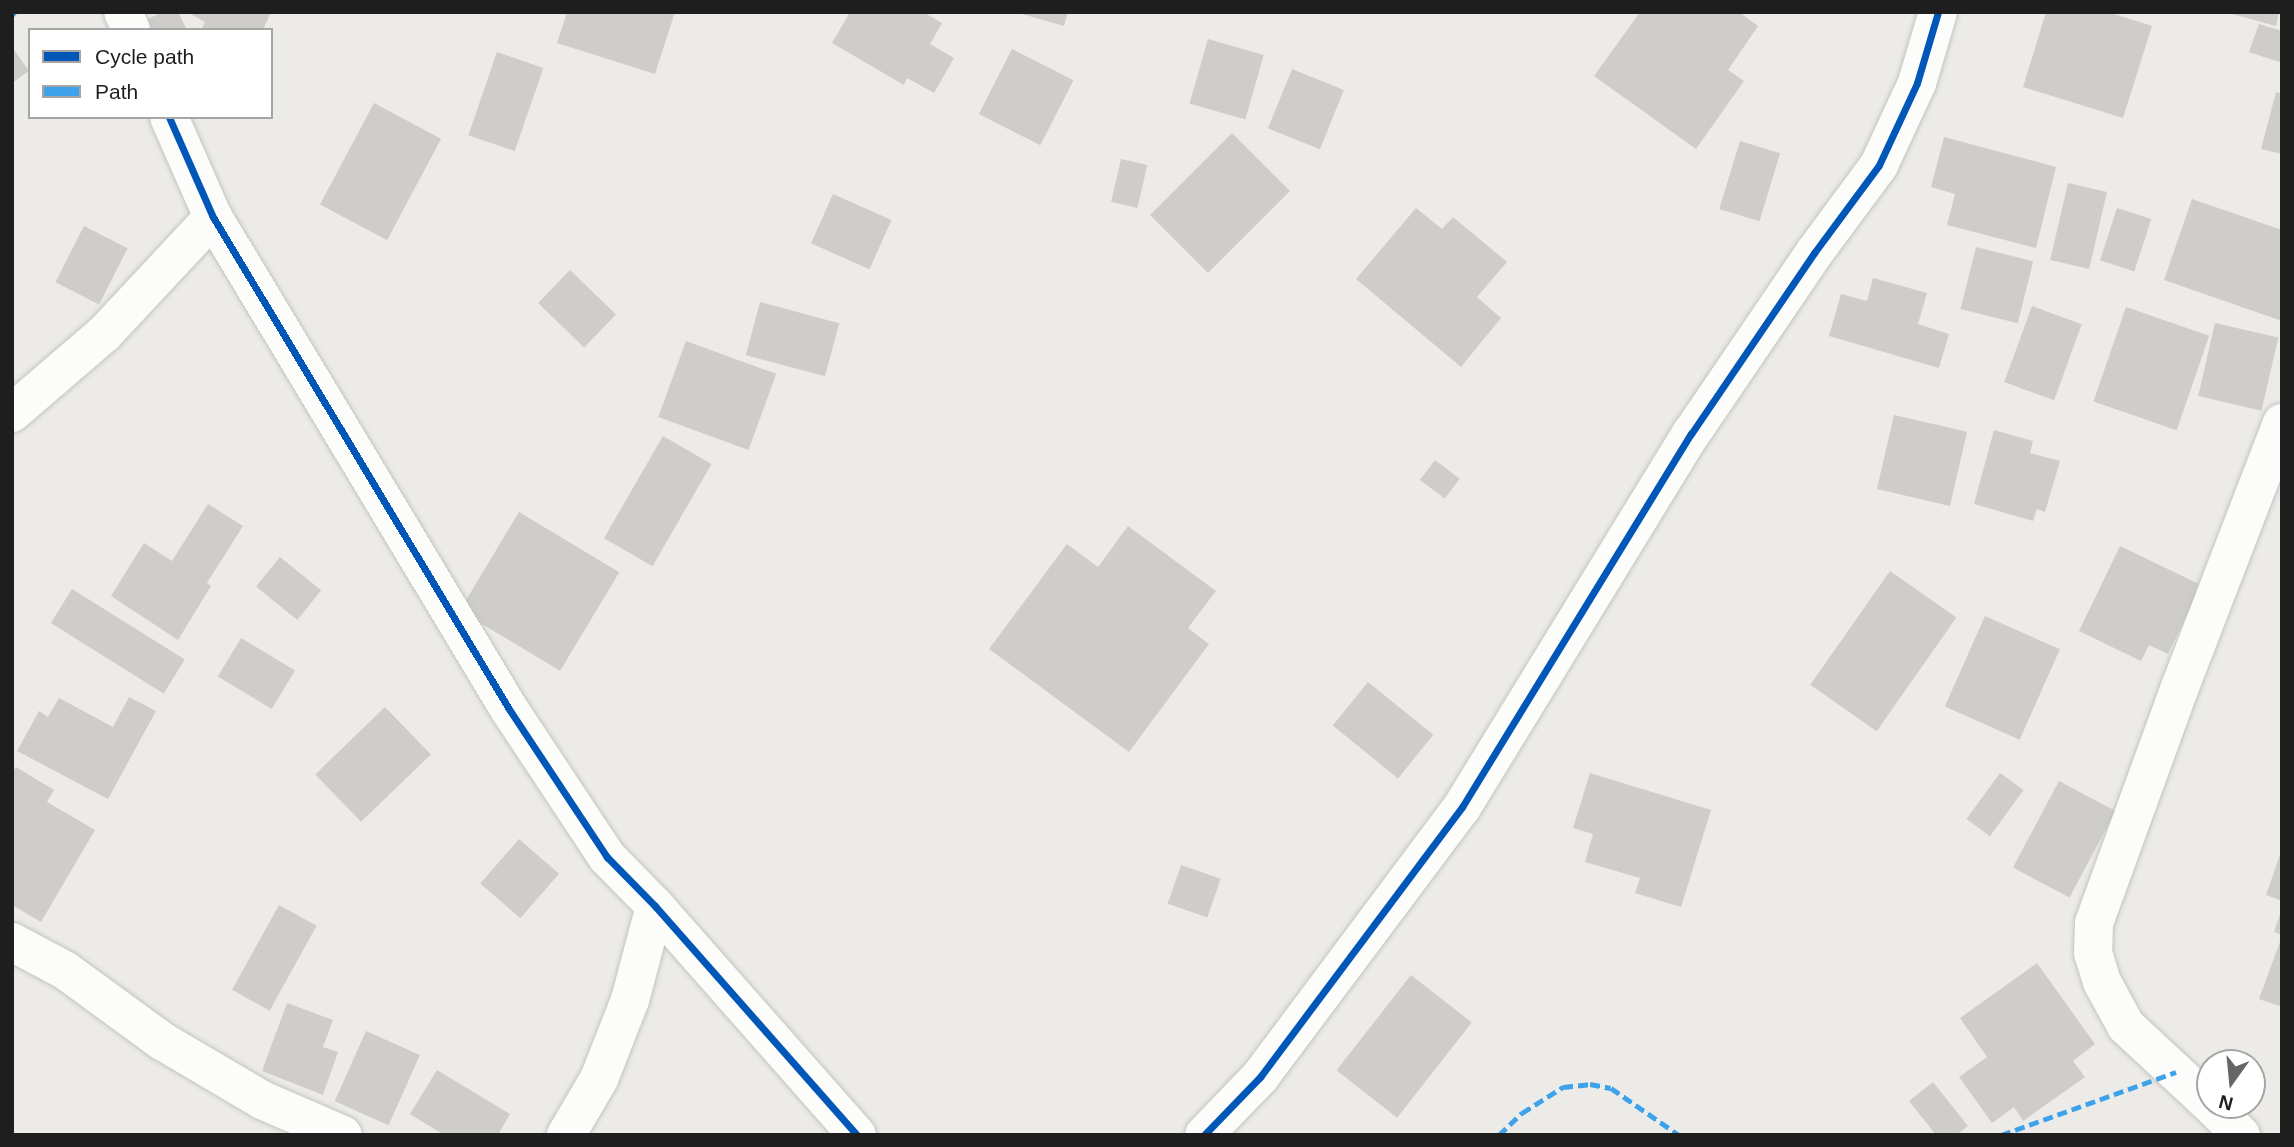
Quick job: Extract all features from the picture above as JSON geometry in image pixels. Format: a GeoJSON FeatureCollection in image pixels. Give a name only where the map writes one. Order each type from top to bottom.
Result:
{"type":"FeatureCollection","features":[{"type":"Feature","properties":{"kind":"street"},"geometry":{"type":"LineString","coordinates":[[123,12],[130,28]]}},
{"type":"Feature","properties":{"kind":"street"},"geometry":{"type":"LineString","coordinates":[[1204,1135],[1261,1077],[1462,807],[1691,434],[1814,253],[1879,165],[1917,83],[1938,12]]}},
{"type":"Feature","properties":{"kind":"street"},"geometry":{"type":"LineString","coordinates":[[170,119],[213,217],[509,709],[607,857],[655,906],[857,1135]]}},
{"type":"Feature","properties":{"kind":"street"},"geometry":{"type":"LineString","coordinates":[[12,413],[104,334],[213,217]]}},
{"type":"Feature","properties":{"kind":"street"},"geometry":{"type":"LineString","coordinates":[[2196,1091],[2126,1026],[2102,982],[2094,953],[2094,923],[2180,687],[2282,423]]}},
{"type":"Feature","properties":{"kind":"street"},"geometry":{"type":"LineString","coordinates":[[566,1135],[599,1079],[630,1000],[655,906]]}},
{"type":"Feature","properties":{"kind":"street"},"geometry":{"type":"LineString","coordinates":[[12,942],[66,971],[162,1041],[262,1100],[343,1135]]}},
{"type":"Feature","properties":{"kind":"street"},"geometry":{"type":"LineString","coordinates":[[2225,1119],[2241,1135]]}},
{"type":"Feature","properties":{"kind":"building"},"geometry":{"type":"Polygon","coordinates":[[[162,12],[178,12],[186,28],[142,28],[140,23],[162,12]]]}},
{"type":"Feature","properties":{"kind":"building"},"geometry":{"type":"Polygon","coordinates":[[[187,12],[271,12],[264,28],[202,28],[205,22],[187,12]]]}},
{"type":"Feature","properties":{"kind":"building"},"geometry":{"type":"Polygon","coordinates":[[[567,12],[675,12],[655,74],[557,43],[567,12]]]}},
{"type":"Feature","properties":{"kind":"building"},"geometry":{"type":"Polygon","coordinates":[[[850,12],[923,12],[942,23],[930,44],[954,58],[934,93],[907,78],[904,85],[832,43],[850,12]]]}},
{"type":"Feature","properties":{"kind":"building"},"geometry":{"type":"Polygon","coordinates":[[[1015,12],[1068,12],[1064,26],[1015,12]]]}},
{"type":"Feature","properties":{"kind":"building"},"geometry":{"type":"Polygon","coordinates":[[[1640,12],[1739,12],[1758,26],[1728,70],[1744,81],[1696,149],[1594,76],[1640,12]]]}},
{"type":"Feature","properties":{"kind":"building"},"geometry":{"type":"Polygon","coordinates":[[[2046,12],[2108,12],[2152,26],[2123,118],[2023,87],[2046,12]]]}},
{"type":"Feature","properties":{"kind":"building"},"geometry":{"type":"Polygon","coordinates":[[[2225,12],[2279,12],[2276,26],[2225,12]]]}},
{"type":"Feature","properties":{"kind":"building"},"geometry":{"type":"Polygon","coordinates":[[[2259,24],[2282,31],[2282,63],[2249,52],[2259,24]]]}},
{"type":"Feature","properties":{"kind":"building"},"geometry":{"type":"Polygon","coordinates":[[[1208,39],[1264,55],[1245,119],[1190,103],[1208,39]]]}},
{"type":"Feature","properties":{"kind":"building"},"geometry":{"type":"Polygon","coordinates":[[[12,47],[28,72],[12,83],[12,47]]]}},
{"type":"Feature","properties":{"kind":"building"},"geometry":{"type":"Polygon","coordinates":[[[1012,49],[1073,80],[1040,145],[979,114],[1012,49]]]}},
{"type":"Feature","properties":{"kind":"building"},"geometry":{"type":"Polygon","coordinates":[[[497,52],[543,68],[515,151],[468,135],[497,52]]]}},
{"type":"Feature","properties":{"kind":"building"},"geometry":{"type":"Polygon","coordinates":[[[1292,69],[1344,90],[1320,149],[1268,128],[1292,69]]]}},
{"type":"Feature","properties":{"kind":"building"},"geometry":{"type":"Polygon","coordinates":[[[2276,92],[2282,94],[2282,154],[2261,149],[2276,92]]]}},
{"type":"Feature","properties":{"kind":"building"},"geometry":{"type":"Polygon","coordinates":[[[374,103],[441,139],[387,240],[320,205],[374,103]]]}},
{"type":"Feature","properties":{"kind":"building"},"geometry":{"type":"Polygon","coordinates":[[[1232,133],[1290,191],[1208,273],[1150,215],[1232,133]]]}},
{"type":"Feature","properties":{"kind":"building"},"geometry":{"type":"Polygon","coordinates":[[[1944,137],[2056,167],[2036,248],[1947,225],[1955,194],[1931,187],[1944,137]]]}},
{"type":"Feature","properties":{"kind":"building"},"geometry":{"type":"Polygon","coordinates":[[[1740,141],[1780,153],[1759,221],[1719,209],[1740,141]]]}},
{"type":"Feature","properties":{"kind":"building"},"geometry":{"type":"Polygon","coordinates":[[[1121,159],[1147,165],[1137,208],[1111,202],[1121,159]]]}},
{"type":"Feature","properties":{"kind":"building"},"geometry":{"type":"Polygon","coordinates":[[[2068,183],[2107,192],[2089,269],[2050,260],[2068,183]]]}},
{"type":"Feature","properties":{"kind":"building"},"geometry":{"type":"Polygon","coordinates":[[[833,194],[891,220],[870,269],[811,243],[833,194]]]}},
{"type":"Feature","properties":{"kind":"building"},"geometry":{"type":"Polygon","coordinates":[[[2192,199],[2282,230],[2282,321],[2164,280],[2192,199]]]}},
{"type":"Feature","properties":{"kind":"building"},"geometry":{"type":"Polygon","coordinates":[[[1416,208],[1442,229],[1453,217],[1507,262],[1477,297],[1501,318],[1461,367],[1356,279],[1416,208]]]}},
{"type":"Feature","properties":{"kind":"building"},"geometry":{"type":"Polygon","coordinates":[[[2117,208],[2151,219],[2134,271],[2100,260],[2117,208]]]}},
{"type":"Feature","properties":{"kind":"building"},"geometry":{"type":"Polygon","coordinates":[[[84,226],[128,248],[99,304],[55,282],[84,226]]]}},
{"type":"Feature","properties":{"kind":"building"},"geometry":{"type":"Polygon","coordinates":[[[1976,247],[2033,261],[2018,323],[1961,309],[1976,247]]]}},
{"type":"Feature","properties":{"kind":"building"},"geometry":{"type":"Polygon","coordinates":[[[570,270],[616,314],[584,348],[538,303],[570,270]]]}},
{"type":"Feature","properties":{"kind":"building"},"geometry":{"type":"Polygon","coordinates":[[[1873,278],[1927,293],[1918,324],[1949,334],[1939,368],[1829,336],[1841,294],[1867,301],[1873,278]]]}},
{"type":"Feature","properties":{"kind":"building"},"geometry":{"type":"Polygon","coordinates":[[[760,302],[839,323],[825,376],[746,355],[760,302]]]}},
{"type":"Feature","properties":{"kind":"building"},"geometry":{"type":"Polygon","coordinates":[[[2032,306],[2082,324],[2054,400],[2004,382],[2032,306]]]}},
{"type":"Feature","properties":{"kind":"building"},"geometry":{"type":"Polygon","coordinates":[[[2126,307],[2209,336],[2177,430],[2093,402],[2126,307]]]}},
{"type":"Feature","properties":{"kind":"building"},"geometry":{"type":"Polygon","coordinates":[[[2215,323],[2278,338],[2261,411],[2198,396],[2215,323]]]}},
{"type":"Feature","properties":{"kind":"building"},"geometry":{"type":"Polygon","coordinates":[[[686,341],[776,374],[749,450],[658,417],[686,341]]]}},
{"type":"Feature","properties":{"kind":"building"},"geometry":{"type":"Polygon","coordinates":[[[1894,415],[1967,432],[1950,506],[1877,489],[1894,415]]]}},
{"type":"Feature","properties":{"kind":"building"},"geometry":{"type":"Polygon","coordinates":[[[1994,430],[2033,441],[2030,453],[2060,461],[2045,512],[2037,509],[2033,521],[1974,504],[1994,430]]]}},
{"type":"Feature","properties":{"kind":"building"},"geometry":{"type":"Polygon","coordinates":[[[663,436],[711,464],[652,566],[604,538],[663,436]]]}},
{"type":"Feature","properties":{"kind":"building"},"geometry":{"type":"Polygon","coordinates":[[[1435,460],[1460,479],[1445,499],[1420,480],[1435,460]]]}},
{"type":"Feature","properties":{"kind":"building"},"geometry":{"type":"Polygon","coordinates":[[[208,504],[243,526],[207,583],[211,586],[178,640],[111,596],[144,543],[172,561],[208,504]]]}},
{"type":"Feature","properties":{"kind":"building"},"geometry":{"type":"Polygon","coordinates":[[[519,512],[619,572],[560,671],[460,611],[519,512]]]}},
{"type":"Feature","properties":{"kind":"building"},"geometry":{"type":"Polygon","coordinates":[[[1128,526],[1216,591],[1188,628],[1209,644],[1129,752],[989,649],[1067,544],[1098,567],[1128,526]]]}},
{"type":"Feature","properties":{"kind":"building"},"geometry":{"type":"Polygon","coordinates":[[[2120,546],[2201,585],[2168,654],[2149,645],[2141,661],[2079,631],[2120,546]]]}},
{"type":"Feature","properties":{"kind":"building"},"geometry":{"type":"Polygon","coordinates":[[[280,557],[321,590],[297,620],[256,587],[280,557]]]}},
{"type":"Feature","properties":{"kind":"building"},"geometry":{"type":"Polygon","coordinates":[[[1890,571],[1956,617],[1877,731],[1810,685],[1890,571]]]}},
{"type":"Feature","properties":{"kind":"building"},"geometry":{"type":"Polygon","coordinates":[[[72,589],[185,659],[164,693],[51,623],[72,589]]]}},
{"type":"Feature","properties":{"kind":"building"},"geometry":{"type":"Polygon","coordinates":[[[1985,616],[2060,649],[2020,740],[1945,706],[1985,616]]]}},
{"type":"Feature","properties":{"kind":"building"},"geometry":{"type":"Polygon","coordinates":[[[241,638],[295,670],[272,709],[218,677],[241,638]]]}},
{"type":"Feature","properties":{"kind":"building"},"geometry":{"type":"Polygon","coordinates":[[[1368,682],[1433,735],[1398,778],[1333,726],[1368,682]]]}},
{"type":"Feature","properties":{"kind":"building"},"geometry":{"type":"Polygon","coordinates":[[[129,697],[156,711],[108,799],[17,751],[39,711],[48,717],[59,698],[113,727],[129,697]]]}},
{"type":"Feature","properties":{"kind":"building"},"geometry":{"type":"Polygon","coordinates":[[[385,707],[431,754],[361,822],[315,774],[385,707]]]}},
{"type":"Feature","properties":{"kind":"building"},"geometry":{"type":"Polygon","coordinates":[[[16,767],[54,790],[47,802],[95,830],[41,922],[12,905],[12,773],[16,767]]]}},
{"type":"Feature","properties":{"kind":"building"},"geometry":{"type":"Polygon","coordinates":[[[1590,773],[1711,810],[1681,907],[1635,893],[1640,878],[1585,862],[1593,834],[1573,828],[1590,773]]]}},
{"type":"Feature","properties":{"kind":"building"},"geometry":{"type":"Polygon","coordinates":[[[2000,773],[2023,790],[1990,836],[1966,819],[2000,773]]]}},
{"type":"Feature","properties":{"kind":"building"},"geometry":{"type":"Polygon","coordinates":[[[2059,781],[2116,811],[2070,898],[2013,868],[2059,781]]]}},
{"type":"Feature","properties":{"kind":"building"},"geometry":{"type":"Polygon","coordinates":[[[519,839],[559,874],[520,918],[480,884],[519,839]]]}},
{"type":"Feature","properties":{"kind":"building"},"geometry":{"type":"Polygon","coordinates":[[[2282,852],[2282,901],[2266,895],[2282,852]]]}},
{"type":"Feature","properties":{"kind":"building"},"geometry":{"type":"Polygon","coordinates":[[[1181,865],[1221,879],[1207,917],[1168,904],[1181,865]]]}},
{"type":"Feature","properties":{"kind":"building"},"geometry":{"type":"Polygon","coordinates":[[[279,905],[317,926],[270,1011],[232,990],[279,905]]]}},
{"type":"Feature","properties":{"kind":"building"},"geometry":{"type":"Polygon","coordinates":[[[2282,911],[2282,935],[2274,932],[2282,911]]]}},
{"type":"Feature","properties":{"kind":"building"},"geometry":{"type":"Polygon","coordinates":[[[2282,939],[2282,1007],[2259,999],[2282,939]]]}},
{"type":"Feature","properties":{"kind":"building"},"geometry":{"type":"Polygon","coordinates":[[[2037,963],[2095,1044],[2073,1061],[2085,1077],[2023,1121],[2014,1107],[1992,1123],[1959,1077],[1987,1057],[1960,1018],[2037,963]]]}},
{"type":"Feature","properties":{"kind":"building"},"geometry":{"type":"Polygon","coordinates":[[[1411,975],[1472,1022],[1397,1118],[1337,1070],[1411,975]]]}},
{"type":"Feature","properties":{"kind":"building"},"geometry":{"type":"Polygon","coordinates":[[[287,1003],[333,1020],[323,1047],[338,1052],[323,1095],[262,1071],[287,1003]]]}},
{"type":"Feature","properties":{"kind":"building"},"geometry":{"type":"Polygon","coordinates":[[[366,1031],[420,1055],[389,1125],[335,1101],[366,1031]]]}},
{"type":"Feature","properties":{"kind":"building"},"geometry":{"type":"Polygon","coordinates":[[[437,1070],[510,1114],[498,1135],[444,1135],[410,1114],[437,1070]]]}},
{"type":"Feature","properties":{"kind":"building"},"geometry":{"type":"Polygon","coordinates":[[[1933,1082],[1968,1126],[1956,1135],[1936,1135],[1909,1101],[1933,1082]]]}},
{"type":"Feature","properties":{"kind":"marked path"},"geometry":{"type":"LineString","coordinates":[[12,15],[15,12]]}},
{"type":"Feature","properties":{"kind":"marked path"},"geometry":{"type":"LineString","coordinates":[[2001,1135],[2176,1072]]}},
{"type":"Feature","properties":{"kind":"marked path"},"geometry":{"type":"LineString","coordinates":[[1499,1135],[1522,1113],[1563,1087],[1590,1084],[1611,1088],[1679,1135]]}},
{"type":"Feature","properties":{"kind":"cycle path"},"geometry":{"type":"LineString","coordinates":[[1204,1135],[1260,1077],[1462,807],[1691,434],[1814,253],[1879,165],[1917,83],[1938,12]]}},
{"type":"Feature","properties":{"kind":"cycle path"},"geometry":{"type":"LineString","coordinates":[[170,119],[213,217],[509,709],[607,857],[655,906],[857,1135]]}}]}
